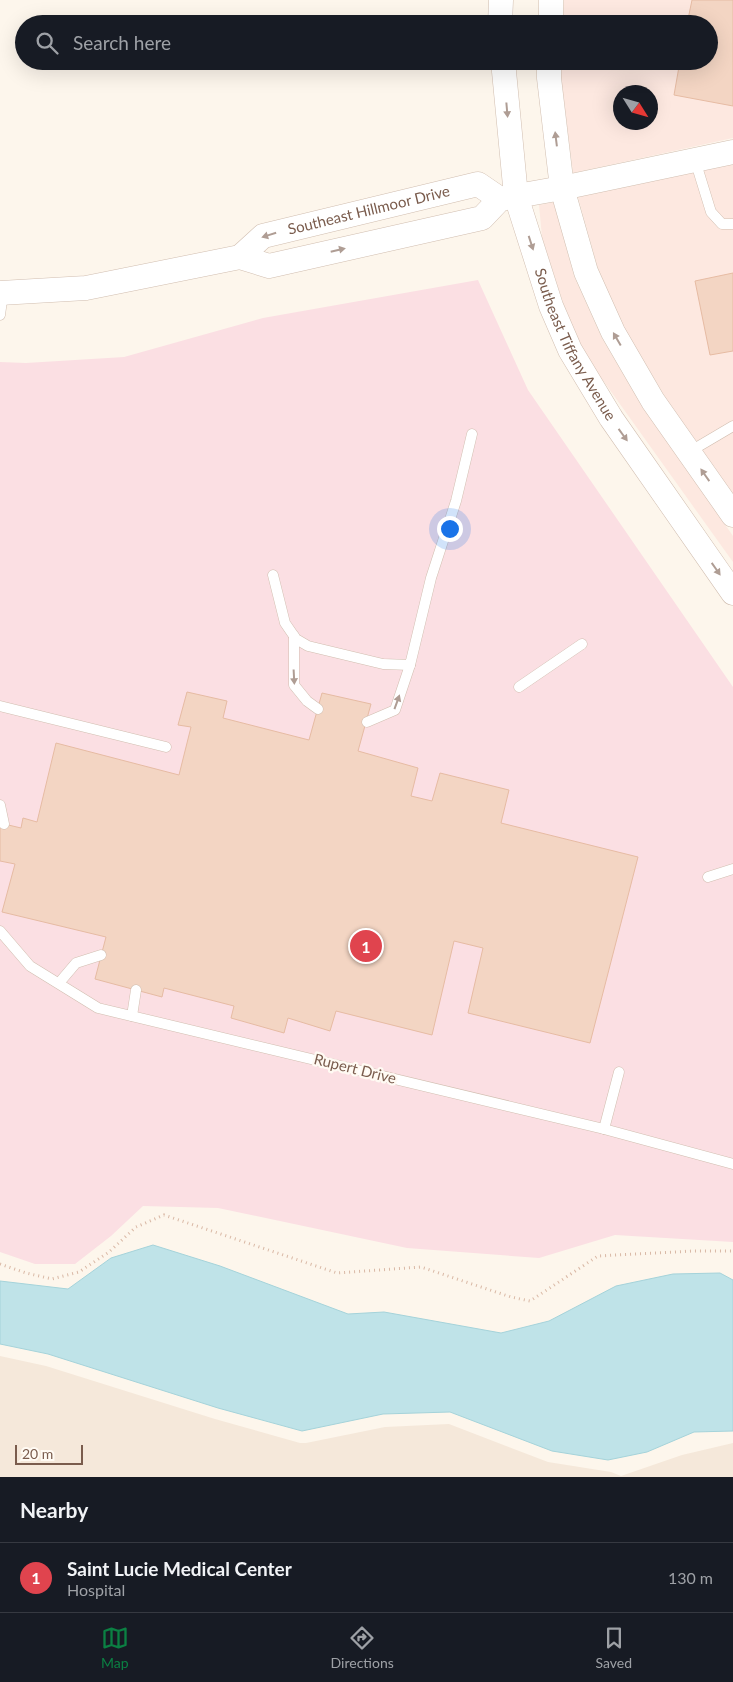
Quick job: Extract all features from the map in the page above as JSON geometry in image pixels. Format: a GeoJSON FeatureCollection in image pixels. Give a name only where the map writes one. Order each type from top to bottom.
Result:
{"type":"FeatureCollection","features":[{"type":"Feature","properties":{"kind":"street"},"geometry":{"type":"LineString","coordinates":[[500,15],[501,0]]}},
{"type":"Feature","properties":{"kind":"street"},"geometry":{"type":"LineString","coordinates":[[551,0],[551,15]]}},
{"type":"Feature","properties":{"kind":"street","name":"Southeast Tiffany Avenue"},"geometry":{"type":"LineString","coordinates":[[503,70],[508,198],[570,350],[611,418],[733,594]]}},
{"type":"Feature","properties":{"kind":"street"},"geometry":{"type":"LineString","coordinates":[[549,70],[562,188],[586,272],[613,332],[653,401],[733,515]]}},
{"type":"Feature","properties":{"kind":"street"},"geometry":{"type":"LineString","coordinates":[[1,300],[86,288],[240,257],[269,266],[279,264],[482,218],[508,198],[733,152]]}},
{"type":"Feature","properties":{"kind":"street","name":"Southeast Hillmoor Drive"},"geometry":{"type":"LineString","coordinates":[[240,257],[263,236],[478,184],[508,198]]}},
{"type":"Feature","properties":{"kind":"lane"},"geometry":{"type":"LineString","coordinates":[[695,160],[711,212],[722,224],[733,224]]}},
{"type":"Feature","properties":{"kind":"lane"},"geometry":{"type":"LineString","coordinates":[[689,452],[733,426]]}},
{"type":"Feature","properties":{"kind":"lane"},"geometry":{"type":"LineString","coordinates":[[367,722],[395,710],[410,665],[431,578],[456,501],[472,434]]}},
{"type":"Feature","properties":{"kind":"lane"},"geometry":{"type":"LineString","coordinates":[[273,575],[285,623],[294,636],[308,646],[383,664],[410,665]]}},
{"type":"Feature","properties":{"kind":"lane"},"geometry":{"type":"LineString","coordinates":[[294,636],[294,685],[307,701],[318,709]]}},
{"type":"Feature","properties":{"kind":"lane"},"geometry":{"type":"LineString","coordinates":[[518,687],[582,644]]}},
{"type":"Feature","properties":{"kind":"lane"},"geometry":{"type":"LineString","coordinates":[[0,706],[166,747]]}},
{"type":"Feature","properties":{"kind":"lane"},"geometry":{"type":"LineString","coordinates":[[0,805],[4,824]]}},
{"type":"Feature","properties":{"kind":"lane"},"geometry":{"type":"LineString","coordinates":[[708,877],[733,869]]}},
{"type":"Feature","properties":{"kind":"lane","name":"Rupert Drive"},"geometry":{"type":"LineString","coordinates":[[0,931],[30,966],[98,1008],[604,1129],[733,1164]]}},
{"type":"Feature","properties":{"kind":"lane"},"geometry":{"type":"LineString","coordinates":[[59,983],[76,963],[101,955]]}},
{"type":"Feature","properties":{"kind":"lane"},"geometry":{"type":"LineString","coordinates":[[132,1016],[136,990]]}},
{"type":"Feature","properties":{"kind":"lane"},"geometry":{"type":"LineString","coordinates":[[604,1129],[619,1072]]}},
{"type":"Feature","properties":{"kind":"path"},"geometry":{"type":"LineString","coordinates":[[0,1264],[26,1273],[52,1278],[79,1272],[109,1252],[136,1227],[164,1215],[338,1273],[421,1267],[511,1297],[530,1301],[598,1256],[733,1251]]}},
{"type":"Feature","properties":{"kind":"shaded area"},"geometry":{"type":"Polygon","coordinates":[[[564,0],[733,0],[733,138],[573,173],[561,70],[718,70],[718,15],[563,15],[564,0]]]}},
{"type":"Feature","properties":{"kind":"shaded area"},"geometry":{"type":"Polygon","coordinates":[[[733,164],[733,494],[664,395],[624,328],[598,269],[578,197],[733,164]]]}},
{"type":"Feature","properties":{"kind":"shaded area"},"geometry":{"type":"Polygon","coordinates":[[[554,202],[574,276],[602,338],[642,406],[733,536],[733,562],[597,372],[581,346],[563,303],[542,237],[539,205],[554,202]]]}},
{"type":"Feature","properties":{"kind":"shaded area"},"geometry":{"type":"Polygon","coordinates":[[[478,280],[528,390],[733,687],[733,1242],[615,1235],[539,1258],[407,1248],[218,1208],[143,1206],[111,1236],[75,1264],[35,1264],[0,1252],[0,362],[26,363],[124,357],[263,318],[478,280]]]}},
{"type":"Feature","properties":{"kind":"shaded area"},"geometry":{"type":"Polygon","coordinates":[[[0,1356],[46,1366],[215,1419],[300,1443],[385,1427],[449,1424],[548,1462],[611,1472],[621,1476],[682,1455],[733,1443],[733,1477],[0,1477],[0,1356]]]}},
{"type":"Feature","properties":{"kind":"water"},"geometry":{"type":"Polygon","coordinates":[[[153,1245],[220,1266],[348,1314],[384,1312],[501,1333],[549,1321],[616,1286],[673,1274],[720,1273],[733,1280],[733,1431],[694,1432],[647,1452],[608,1460],[552,1451],[450,1412],[383,1414],[302,1431],[218,1408],[48,1354],[0,1344],[0,1281],[68,1289],[111,1258],[153,1245]]]}},
{"type":"Feature","properties":{"kind":"building"},"geometry":{"type":"Polygon","coordinates":[[[692,0],[733,0],[733,106],[674,95],[678,70],[718,70],[718,15],[689,15],[692,0]]]}},
{"type":"Feature","properties":{"kind":"building"},"geometry":{"type":"Polygon","coordinates":[[[733,273],[733,351],[710,355],[695,281],[733,273]]]}},
{"type":"Feature","properties":{"kind":"building"},"geometry":{"type":"Polygon","coordinates":[[[187,692],[227,701],[223,718],[309,740],[322,693],[371,704],[358,751],[418,768],[411,796],[432,801],[440,773],[509,790],[501,823],[638,857],[590,1043],[468,1013],[483,948],[454,941],[432,1035],[336,1011],[330,1031],[288,1018],[284,1033],[231,1018],[234,1006],[164,988],[162,997],[95,979],[106,937],[2,912],[15,864],[0,861],[0,823],[21,828],[23,818],[37,822],[56,743],[179,775],[191,727],[178,725],[187,692]]]}},
{"type":"Feature","properties":{"kind":"place","name":"Saint Lucie Medical Center"},"geometry":{"type":"Point","coordinates":[366,946]}}]}
